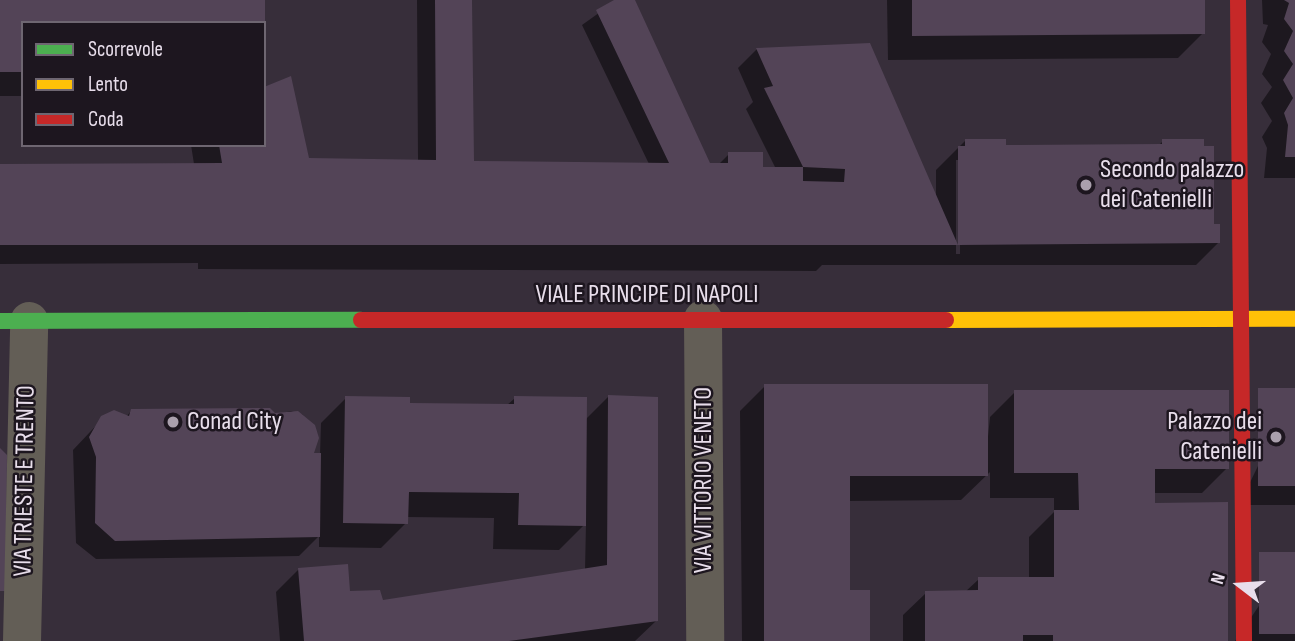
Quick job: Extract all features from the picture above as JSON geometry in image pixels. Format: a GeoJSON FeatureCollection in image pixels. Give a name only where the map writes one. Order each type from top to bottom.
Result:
{"type":"FeatureCollection","features":[{"type":"Feature","properties":{"kind":"street"},"geometry":{"type":"LineString","coordinates":[[1238,0],[1244,641]]}},
{"type":"Feature","properties":{"kind":"street","name":"VIALE PRINCIPE DI NAPOLI"},"geometry":{"type":"LineString","coordinates":[[14,321],[1295,318]]}},
{"type":"Feature","properties":{"kind":"street","name":"VIA VITTORIO VENETO"},"geometry":{"type":"LineString","coordinates":[[703,320],[705,641]]}},
{"type":"Feature","properties":{"kind":"street","name":"VIA TRIESTE E TRENTO"},"geometry":{"type":"LineString","coordinates":[[14,321],[22,641]]}},
{"type":"Feature","properties":{"kind":"building"},"geometry":{"type":"Polygon","coordinates":[[[0,0],[265,0],[265,21],[21,21],[21,72],[0,72],[0,0]]]}},
{"type":"Feature","properties":{"kind":"building"},"geometry":{"type":"Polygon","coordinates":[[[435,0],[472,0],[474,161],[669,163],[596,10],[614,0],[635,0],[710,163],[728,163],[728,152],[763,152],[763,167],[803,167],[764,88],[773,86],[756,48],[870,43],[958,245],[0,245],[0,164],[222,163],[219,147],[266,147],[266,86],[291,76],[309,158],[436,160],[435,0]],[[803,167],[803,181],[844,182],[845,169],[803,167]]]}},
{"type":"Feature","properties":{"kind":"building"},"geometry":{"type":"Polygon","coordinates":[[[912,0],[1205,0],[1205,34],[912,36],[912,0]]]}},
{"type":"Feature","properties":{"kind":"building"},"geometry":{"type":"Polygon","coordinates":[[[1284,0],[1295,0],[1295,157],[1285,157],[1288,125],[1284,113],[1293,98],[1283,80],[1293,64],[1284,51],[1293,31],[1284,19],[1289,3],[1284,0]]]}},
{"type":"Feature","properties":{"kind":"building","name":"Secondo palazzo dei Catenielli"},"geometry":{"type":"Polygon","coordinates":[[[965,139],[1006,139],[1006,145],[1162,144],[1162,139],[1204,139],[1204,146],[1214,146],[1214,224],[1220,224],[1220,243],[958,245],[958,146],[965,146],[965,139]]]}},
{"type":"Feature","properties":{"kind":"building"},"geometry":{"type":"Polygon","coordinates":[[[764,384],[988,384],[988,476],[850,476],[850,590],[870,590],[870,641],[764,641],[764,384]]]}},
{"type":"Feature","properties":{"kind":"building","name":"Palazzo dei Catenielli"},"geometry":{"type":"Polygon","coordinates":[[[1258,388],[1295,388],[1295,486],[1258,486],[1258,388]]]}},
{"type":"Feature","properties":{"kind":"building"},"geometry":{"type":"Polygon","coordinates":[[[1014,390],[1229,390],[1229,469],[1155,469],[1155,503],[1228,502],[1228,641],[1053,641],[1053,635],[1023,635],[1023,641],[925,641],[925,591],[978,590],[978,577],[1054,577],[1054,510],[1079,510],[1078,473],[1014,473],[1014,390]]]}},
{"type":"Feature","properties":{"kind":"building"},"geometry":{"type":"Polygon","coordinates":[[[608,395],[658,397],[658,621],[509,641],[304,641],[298,568],[348,564],[350,591],[380,590],[383,600],[607,565],[608,395]]]}},
{"type":"Feature","properties":{"kind":"building"},"geometry":{"type":"Polygon","coordinates":[[[345,396],[410,397],[410,403],[514,404],[514,396],[587,397],[586,526],[518,525],[519,493],[409,492],[408,524],[343,523],[345,396]]]}},
{"type":"Feature","properties":{"kind":"building"},"geometry":{"type":"Polygon","coordinates":[[[270,408],[275,413],[298,411],[315,425],[319,438],[314,453],[321,453],[320,537],[115,541],[95,523],[96,457],[89,437],[101,416],[114,410],[129,416],[131,409],[270,408]]]}},
{"type":"Feature","properties":{"kind":"building"},"geometry":{"type":"Polygon","coordinates":[[[0,448],[7,455],[6,591],[0,591],[0,448]]]}},
{"type":"Feature","properties":{"kind":"building"},"geometry":{"type":"Polygon","coordinates":[[[1259,552],[1295,552],[1295,634],[1259,634],[1259,552]]]}},
{"type":"Feature","properties":{"kind":"traffic: fast"},"geometry":{"type":"LineString","coordinates":[[0,321],[361,320]]}},
{"type":"Feature","properties":{"kind":"traffic: slow"},"geometry":{"type":"LineString","coordinates":[[946,320],[1295,319]]}},
{"type":"Feature","properties":{"kind":"traffic: jam"},"geometry":{"type":"LineString","coordinates":[[1238,0],[1244,641]]}},
{"type":"Feature","properties":{"kind":"traffic: jam"},"geometry":{"type":"LineString","coordinates":[[361,320],[946,320]]}},
{"type":"Feature","properties":{"kind":"place","name":"Secondo palazzo dei Catenielli"},"geometry":{"type":"Point","coordinates":[1086,185]}},
{"type":"Feature","properties":{"kind":"place","name":"Conad City"},"geometry":{"type":"Point","coordinates":[173,422]}},
{"type":"Feature","properties":{"kind":"place","name":"Palazzo dei Catenielli"},"geometry":{"type":"Point","coordinates":[1276,437]}}]}
